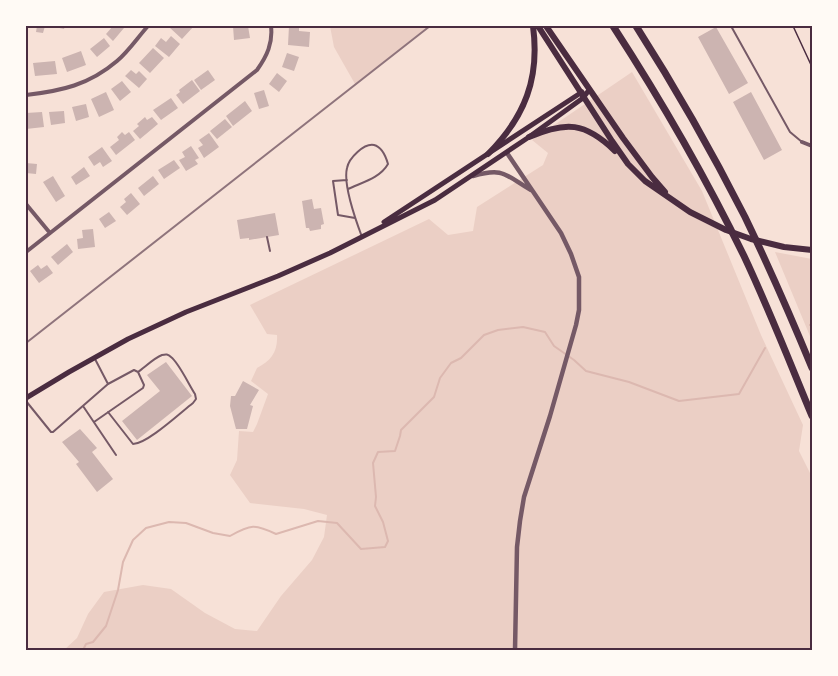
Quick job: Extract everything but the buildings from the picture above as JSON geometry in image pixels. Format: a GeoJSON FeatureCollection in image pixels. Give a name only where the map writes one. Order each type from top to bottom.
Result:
{"type":"FeatureCollection","features":[{"type":"Feature","properties":{"kind":"highway"},"geometry":{"type":"LineString","coordinates":[[613,26],[681,135],[721,210],[763,299],[813,416]]}},
{"type":"Feature","properties":{"kind":"highway"},"geometry":{"type":"LineString","coordinates":[[636,26],[685,106],[744,216],[813,368]]}},
{"type":"Feature","properties":{"kind":"main road"},"geometry":{"type":"LineString","coordinates":[[488,154],[499,144],[514,123],[529,92],[534,71],[533,26]]}},
{"type":"Feature","properties":{"kind":"main road"},"geometry":{"type":"LineString","coordinates":[[538,26],[628,164]]}},
{"type":"Feature","properties":{"kind":"main road"},"geometry":{"type":"LineString","coordinates":[[546,26],[651,177],[672,199]]}},
{"type":"Feature","properties":{"kind":"main road"},"geometry":{"type":"LineString","coordinates":[[362,237],[589,90]]}},
{"type":"Feature","properties":{"kind":"main road"},"geometry":{"type":"LineString","coordinates":[[26,400],[94,357],[168,320],[278,276],[435,200],[530,137],[581,95]]}},
{"type":"Feature","properties":{"kind":"main road"},"geometry":{"type":"LineString","coordinates":[[530,137],[559,126],[582,128],[605,141],[645,181],[702,218],[739,236],[784,247],[813,250]]}},
{"type":"Feature","properties":{"kind":"street"},"geometry":{"type":"LineString","coordinates":[[26,95],[71,88],[100,74],[119,60],[148,26]]}},
{"type":"Feature","properties":{"kind":"street"},"geometry":{"type":"LineString","coordinates":[[26,252],[257,70],[267,56],[271,26]]}},
{"type":"Feature","properties":{"kind":"street"},"geometry":{"type":"LineString","coordinates":[[802,142],[813,146]]}},
{"type":"Feature","properties":{"kind":"street"},"geometry":{"type":"LineString","coordinates":[[507,153],[561,233],[579,277],[579,310],[576,325],[524,497],[517,547],[514,651]]}},
{"type":"Feature","properties":{"kind":"street"},"geometry":{"type":"LineString","coordinates":[[473,176],[490,171],[503,173],[533,191]]}},
{"type":"Feature","properties":{"kind":"street"},"geometry":{"type":"LineString","coordinates":[[26,204],[50,233]]}},
{"type":"Feature","properties":{"kind":"lane"},"geometry":{"type":"LineString","coordinates":[[731,26],[790,132],[802,142]]}},
{"type":"Feature","properties":{"kind":"lane"},"geometry":{"type":"LineString","coordinates":[[348,189],[384,170],[388,164],[378,147],[369,146],[354,154],[346,174],[348,189],[355,218],[362,237]]}},
{"type":"Feature","properties":{"kind":"lane"},"geometry":{"type":"LineString","coordinates":[[347,180],[333,181],[338,215],[355,218]]}},
{"type":"Feature","properties":{"kind":"lane"},"geometry":{"type":"LineString","coordinates":[[267,237],[270,251]]}},
{"type":"Feature","properties":{"kind":"lane"},"geometry":{"type":"LineString","coordinates":[[26,400],[53,432],[108,384],[134,370],[138,372],[163,355],[171,357],[196,399],[151,436],[137,444],[132,444],[108,412]]}},
{"type":"Feature","properties":{"kind":"lane"},"geometry":{"type":"LineString","coordinates":[[94,357],[108,384]]}},
{"type":"Feature","properties":{"kind":"lane"},"geometry":{"type":"LineString","coordinates":[[94,422],[143,388],[138,372]]}},
{"type":"Feature","properties":{"kind":"lane"},"geometry":{"type":"LineString","coordinates":[[83,406],[116,455]]}},
{"type":"Feature","properties":{"kind":"path"},"geometry":{"type":"LineString","coordinates":[[793,26],[813,67]]}},
{"type":"Feature","properties":{"kind":"shaded area"},"geometry":{"type":"Polygon","coordinates":[[[330,26],[430,26],[355,84],[334,47],[330,26]]]}},
{"type":"Feature","properties":{"kind":"shaded area"},"geometry":{"type":"Polygon","coordinates":[[[632,72],[702,191],[761,335],[803,425],[799,451],[812,477],[812,650],[64,650],[77,638],[88,614],[104,592],[143,585],[171,589],[205,613],[235,629],[257,631],[281,596],[312,560],[324,537],[327,515],[304,509],[250,503],[230,475],[237,460],[239,431],[253,432],[268,394],[251,381],[257,368],[273,355],[277,341],[277,335],[267,334],[250,305],[429,219],[448,235],[473,231],[477,207],[543,165],[548,153],[532,140],[632,72]]]}},
{"type":"Feature","properties":{"kind":"shaded area"},"geometry":{"type":"Polygon","coordinates":[[[775,252],[812,259],[812,341],[775,252]]]}},
{"type":"Feature","properties":{"kind":"waterway"},"geometry":{"type":"LineString","coordinates":[[83,650],[86,644],[93,642],[106,626],[118,590],[123,562],[133,540],[146,528],[169,522],[186,523],[213,533],[230,536],[248,527],[263,528],[276,534],[318,521],[337,523],[361,549],[385,547],[388,541],[383,522],[375,506],[373,463],[378,452],[395,451],[401,430],[434,397],[440,378],[451,363],[461,358],[484,335],[498,330],[523,327],[545,332],[554,346],[586,371],[629,382],[679,401],[739,394],[765,348]]}},
{"type":"Feature","properties":{"kind":"railway"},"geometry":{"type":"LineString","coordinates":[[26,343],[430,26]]}}]}
